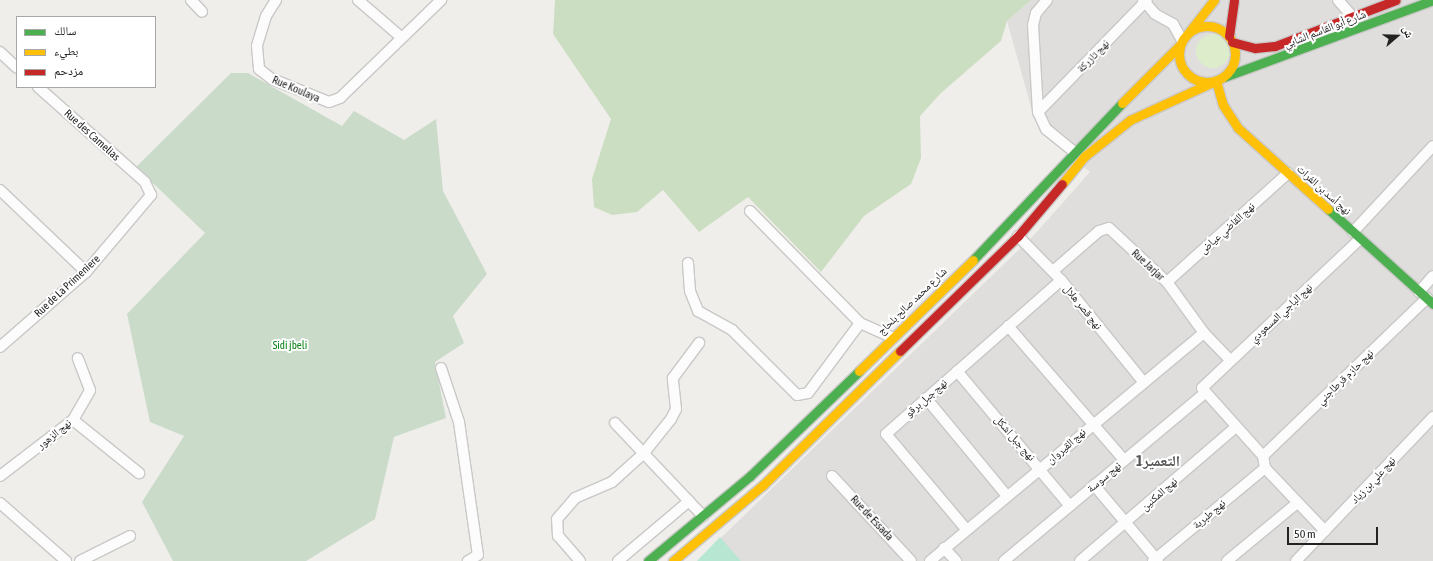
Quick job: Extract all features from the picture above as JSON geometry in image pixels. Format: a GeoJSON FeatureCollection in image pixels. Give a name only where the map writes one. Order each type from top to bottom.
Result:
{"type":"FeatureCollection","features":[{"type":"Feature","properties":{"kind":"main road","name":"شارع محمد صالح بلحاج"},"geometry":{"type":"LineString","coordinates":[[648,561],[750,476],[891,337],[997,237],[1073,151],[1183,39],[1214,0]]}},
{"type":"Feature","properties":{"kind":"main road"},"geometry":{"type":"LineString","coordinates":[[673,561],[763,485],[1018,236],[1085,156],[1112,132],[1154,108],[1224,77],[1234,61],[1230,39],[1234,0]]}},
{"type":"Feature","properties":{"kind":"main road","name":"شارع أبو القاسم الشابي"},"geometry":{"type":"LineString","coordinates":[[1230,39],[1255,48],[1276,46],[1396,0]]}},
{"type":"Feature","properties":{"kind":"main road","name":"شارع أبو القاسم الشابي"},"geometry":{"type":"LineString","coordinates":[[1224,77],[1433,0]]}},
{"type":"Feature","properties":{"kind":"main road"},"geometry":{"type":"LineString","coordinates":[[1214,82],[1192,79],[1185,73],[1178,55],[1183,39],[1204,26],[1214,27],[1230,39]]}},
{"type":"Feature","properties":{"kind":"main road","name":"نهج أسد بن الفرات"},"geometry":{"type":"LineString","coordinates":[[1214,82],[1232,120],[1426,298]]}},
{"type":"Feature","properties":{"kind":"main road"},"geometry":{"type":"LineString","coordinates":[[692,525],[703,536]]}},
{"type":"Feature","properties":{"kind":"street"},"geometry":{"type":"LineString","coordinates":[[191,0],[202,12]]}},
{"type":"Feature","properties":{"kind":"street","name":"Rue Koulaya"},"geometry":{"type":"LineString","coordinates":[[276,0],[262,26],[256,53],[259,69],[272,79],[323,101],[340,98],[401,37],[441,0]]}},
{"type":"Feature","properties":{"kind":"street"},"geometry":{"type":"LineString","coordinates":[[358,0],[401,37]]}},
{"type":"Feature","properties":{"kind":"street"},"geometry":{"type":"LineString","coordinates":[[1047,0],[1040,8],[1032,36],[1038,112],[1046,129],[1073,151]]}},
{"type":"Feature","properties":{"kind":"street"},"geometry":{"type":"LineString","coordinates":[[1338,0],[1353,17]]}},
{"type":"Feature","properties":{"kind":"street"},"geometry":{"type":"LineString","coordinates":[[1145,1],[1155,14],[1173,24],[1183,39]]}},
{"type":"Feature","properties":{"kind":"street","name":"نهج تازركة"},"geometry":{"type":"LineString","coordinates":[[1038,112],[1145,1]]}},
{"type":"Feature","properties":{"kind":"street"},"geometry":{"type":"LineString","coordinates":[[0,52],[16,67]]}},
{"type":"Feature","properties":{"kind":"street","name":"Rue des Camelias"},"geometry":{"type":"LineString","coordinates":[[39,88],[145,182]]}},
{"type":"Feature","properties":{"kind":"street","name":"نهج الباجي المسعودي"},"geometry":{"type":"LineString","coordinates":[[1203,391],[1230,360],[1357,236],[1433,146]]}},
{"type":"Feature","properties":{"kind":"street","name":"نهج القاضي عياض"},"geometry":{"type":"LineString","coordinates":[[1167,282],[1288,173]]}},
{"type":"Feature","properties":{"kind":"street","name":"Rue de La Primeniere"},"geometry":{"type":"LineString","coordinates":[[0,347],[86,272],[148,202],[150,191],[145,182]]}},
{"type":"Feature","properties":{"kind":"street"},"geometry":{"type":"LineString","coordinates":[[0,190],[86,272]]}},
{"type":"Feature","properties":{"kind":"street"},"geometry":{"type":"LineString","coordinates":[[750,211],[860,323],[891,337]]}},
{"type":"Feature","properties":{"kind":"street","name":"Rue Jarjar"},"geometry":{"type":"LineString","coordinates":[[1054,271],[1106,228],[1167,282],[1204,333],[1230,360]]}},
{"type":"Feature","properties":{"kind":"street","name":"نهج قصر هلال"},"geometry":{"type":"LineString","coordinates":[[1018,236],[1054,271],[1144,383]]}},
{"type":"Feature","properties":{"kind":"street"},"geometry":{"type":"LineString","coordinates":[[688,263],[690,292],[698,311],[732,330],[797,395],[808,393],[860,323]]}},
{"type":"Feature","properties":{"kind":"street","name":"نهج حازم قرطاجني"},"geometry":{"type":"LineString","coordinates":[[1263,456],[1426,298],[1433,276]]}},
{"type":"Feature","properties":{"kind":"street","name":"نهج جبل برقو"},"geometry":{"type":"LineString","coordinates":[[966,529],[887,438],[888,430],[1061,280]]}},
{"type":"Feature","properties":{"kind":"street"},"geometry":{"type":"LineString","coordinates":[[1008,326],[1124,460]]}},
{"type":"Feature","properties":{"kind":"street","name":"نهج القيروان"},"geometry":{"type":"LineString","coordinates":[[930,561],[1092,423],[1144,383],[1204,333]]}},
{"type":"Feature","properties":{"kind":"street"},"geometry":{"type":"LineString","coordinates":[[580,561],[558,536],[557,519],[575,498],[612,482],[644,454],[671,419],[676,409],[673,378],[700,343]]}},
{"type":"Feature","properties":{"kind":"street","name":"نهج الزهور"},"geometry":{"type":"LineString","coordinates":[[0,476],[73,420],[90,390],[78,358]]}},
{"type":"Feature","properties":{"kind":"street"},"geometry":{"type":"LineString","coordinates":[[441,368],[459,422],[479,558],[468,561]]}},
{"type":"Feature","properties":{"kind":"street","name":"نهج جبل اشكل"},"geometry":{"type":"LineString","coordinates":[[957,371],[1041,468],[1070,506]]}},
{"type":"Feature","properties":{"kind":"street"},"geometry":{"type":"LineString","coordinates":[[1203,391],[1263,456],[1265,468],[1325,531]]}},
{"type":"Feature","properties":{"kind":"street","name":"نهج سوسة"},"geometry":{"type":"LineString","coordinates":[[1004,561],[1203,391]]}},
{"type":"Feature","properties":{"kind":"street"},"geometry":{"type":"LineString","coordinates":[[926,398],[1007,496]]}},
{"type":"Feature","properties":{"kind":"street","name":"نهج علي بن زياد"},"geometry":{"type":"LineString","coordinates":[[1296,561],[1433,417]]}},
{"type":"Feature","properties":{"kind":"street"},"geometry":{"type":"LineString","coordinates":[[73,420],[139,473]]}},
{"type":"Feature","properties":{"kind":"street"},"geometry":{"type":"LineString","coordinates":[[615,423],[703,516]]}},
{"type":"Feature","properties":{"kind":"street","name":"نهج المكنين"},"geometry":{"type":"LineString","coordinates":[[1080,561],[1236,427]]}},
{"type":"Feature","properties":{"kind":"street","name":"نهج طبربة"},"geometry":{"type":"LineString","coordinates":[[1156,560],[1265,468]]}},
{"type":"Feature","properties":{"kind":"street","name":"Rue de Essada"},"geometry":{"type":"LineString","coordinates":[[832,476],[911,561]]}},
{"type":"Feature","properties":{"kind":"street"},"geometry":{"type":"LineString","coordinates":[[1094,485],[1156,560]]}},
{"type":"Feature","properties":{"kind":"street"},"geometry":{"type":"LineString","coordinates":[[618,561],[689,501]]}},
{"type":"Feature","properties":{"kind":"street"},"geometry":{"type":"LineString","coordinates":[[0,503],[66,561]]}},
{"type":"Feature","properties":{"kind":"street"},"geometry":{"type":"LineString","coordinates":[[1227,561],[1297,503]]}},
{"type":"Feature","properties":{"kind":"street"},"geometry":{"type":"LineString","coordinates":[[80,561],[130,536]]}},
{"type":"Feature","properties":{"kind":"street"},"geometry":{"type":"LineString","coordinates":[[944,548],[956,561]]}},
{"type":"Feature","properties":{"kind":"shaded area"},"geometry":{"type":"Polygon","coordinates":[[[1031,0],[1433,0],[1433,561],[697,561],[1035,234],[1090,172],[1040,132],[1033,114],[1007,21],[1031,0]]]}},
{"type":"Feature","properties":{"kind":"green space"},"geometry":{"type":"Polygon","coordinates":[[[555,0],[1031,0],[1007,21],[1001,41],[941,93],[920,116],[921,158],[911,184],[864,216],[821,272],[748,197],[699,232],[663,190],[637,212],[612,215],[594,207],[592,179],[611,119],[553,34],[555,0]]]}},
{"type":"Feature","properties":{"kind":"green space"},"geometry":{"type":"Polygon","coordinates":[[[1210,34],[1216,34],[1225,39],[1229,45],[1229,57],[1225,63],[1216,68],[1210,68],[1201,63],[1196,54],[1196,48],[1201,39],[1210,34]]]}},
{"type":"Feature","properties":{"kind":"green space","name":"Sidi jbeli"},"geometry":{"type":"Polygon","coordinates":[[[231,73],[248,73],[342,126],[354,111],[404,140],[436,119],[443,191],[487,274],[453,316],[464,343],[435,362],[446,418],[394,437],[375,519],[306,561],[173,561],[142,502],[184,436],[150,422],[127,314],[205,233],[136,167],[231,73]]]}},
{"type":"Feature","properties":{"kind":"green space"},"geometry":{"type":"Polygon","coordinates":[[[720,537],[741,561],[697,561],[720,537]]]}},
{"type":"Feature","properties":{"kind":"traffic: fast"},"geometry":{"type":"LineString","coordinates":[[1224,77],[1433,0]]}},
{"type":"Feature","properties":{"kind":"traffic: fast"},"geometry":{"type":"LineString","coordinates":[[973,260],[1122,103]]}},
{"type":"Feature","properties":{"kind":"traffic: fast"},"geometry":{"type":"LineString","coordinates":[[1328,209],[1433,304]]}},
{"type":"Feature","properties":{"kind":"traffic: fast"},"geometry":{"type":"LineString","coordinates":[[648,561],[750,476],[859,371]]}},
{"type":"Feature","properties":{"kind":"traffic: slow"},"geometry":{"type":"LineString","coordinates":[[1189,32],[1214,0]]}},
{"type":"Feature","properties":{"kind":"traffic: slow"},"geometry":{"type":"LineString","coordinates":[[1201,26],[1213,26],[1227,34],[1235,48],[1235,54],[1233,65],[1227,74],[1213,82],[1201,82],[1191,77],[1184,70],[1179,60],[1179,48],[1184,38],[1191,31],[1201,26]]}},
{"type":"Feature","properties":{"kind":"traffic: slow"},"geometry":{"type":"LineString","coordinates":[[1122,103],[1180,45]]}},
{"type":"Feature","properties":{"kind":"traffic: slow"},"geometry":{"type":"LineString","coordinates":[[1216,81],[1223,105],[1238,128],[1328,209]]}},
{"type":"Feature","properties":{"kind":"traffic: slow"},"geometry":{"type":"LineString","coordinates":[[1062,184],[1085,156],[1130,120],[1211,83]]}},
{"type":"Feature","properties":{"kind":"traffic: slow"},"geometry":{"type":"LineString","coordinates":[[859,371],[973,260]]}},
{"type":"Feature","properties":{"kind":"traffic: slow"},"geometry":{"type":"LineString","coordinates":[[673,561],[763,485],[900,351]]}},
{"type":"Feature","properties":{"kind":"traffic: jam"},"geometry":{"type":"LineString","coordinates":[[1229,36],[1234,0]]}},
{"type":"Feature","properties":{"kind":"traffic: jam"},"geometry":{"type":"LineString","coordinates":[[1232,42],[1255,48],[1275,46],[1396,0]]}},
{"type":"Feature","properties":{"kind":"traffic: jam"},"geometry":{"type":"LineString","coordinates":[[900,351],[1018,236],[1062,184]]}},
{"type":"Feature","properties":{"kind":"district","name":"التعمير1"},"geometry":{"type":"Point","coordinates":[1158,461]}}]}
